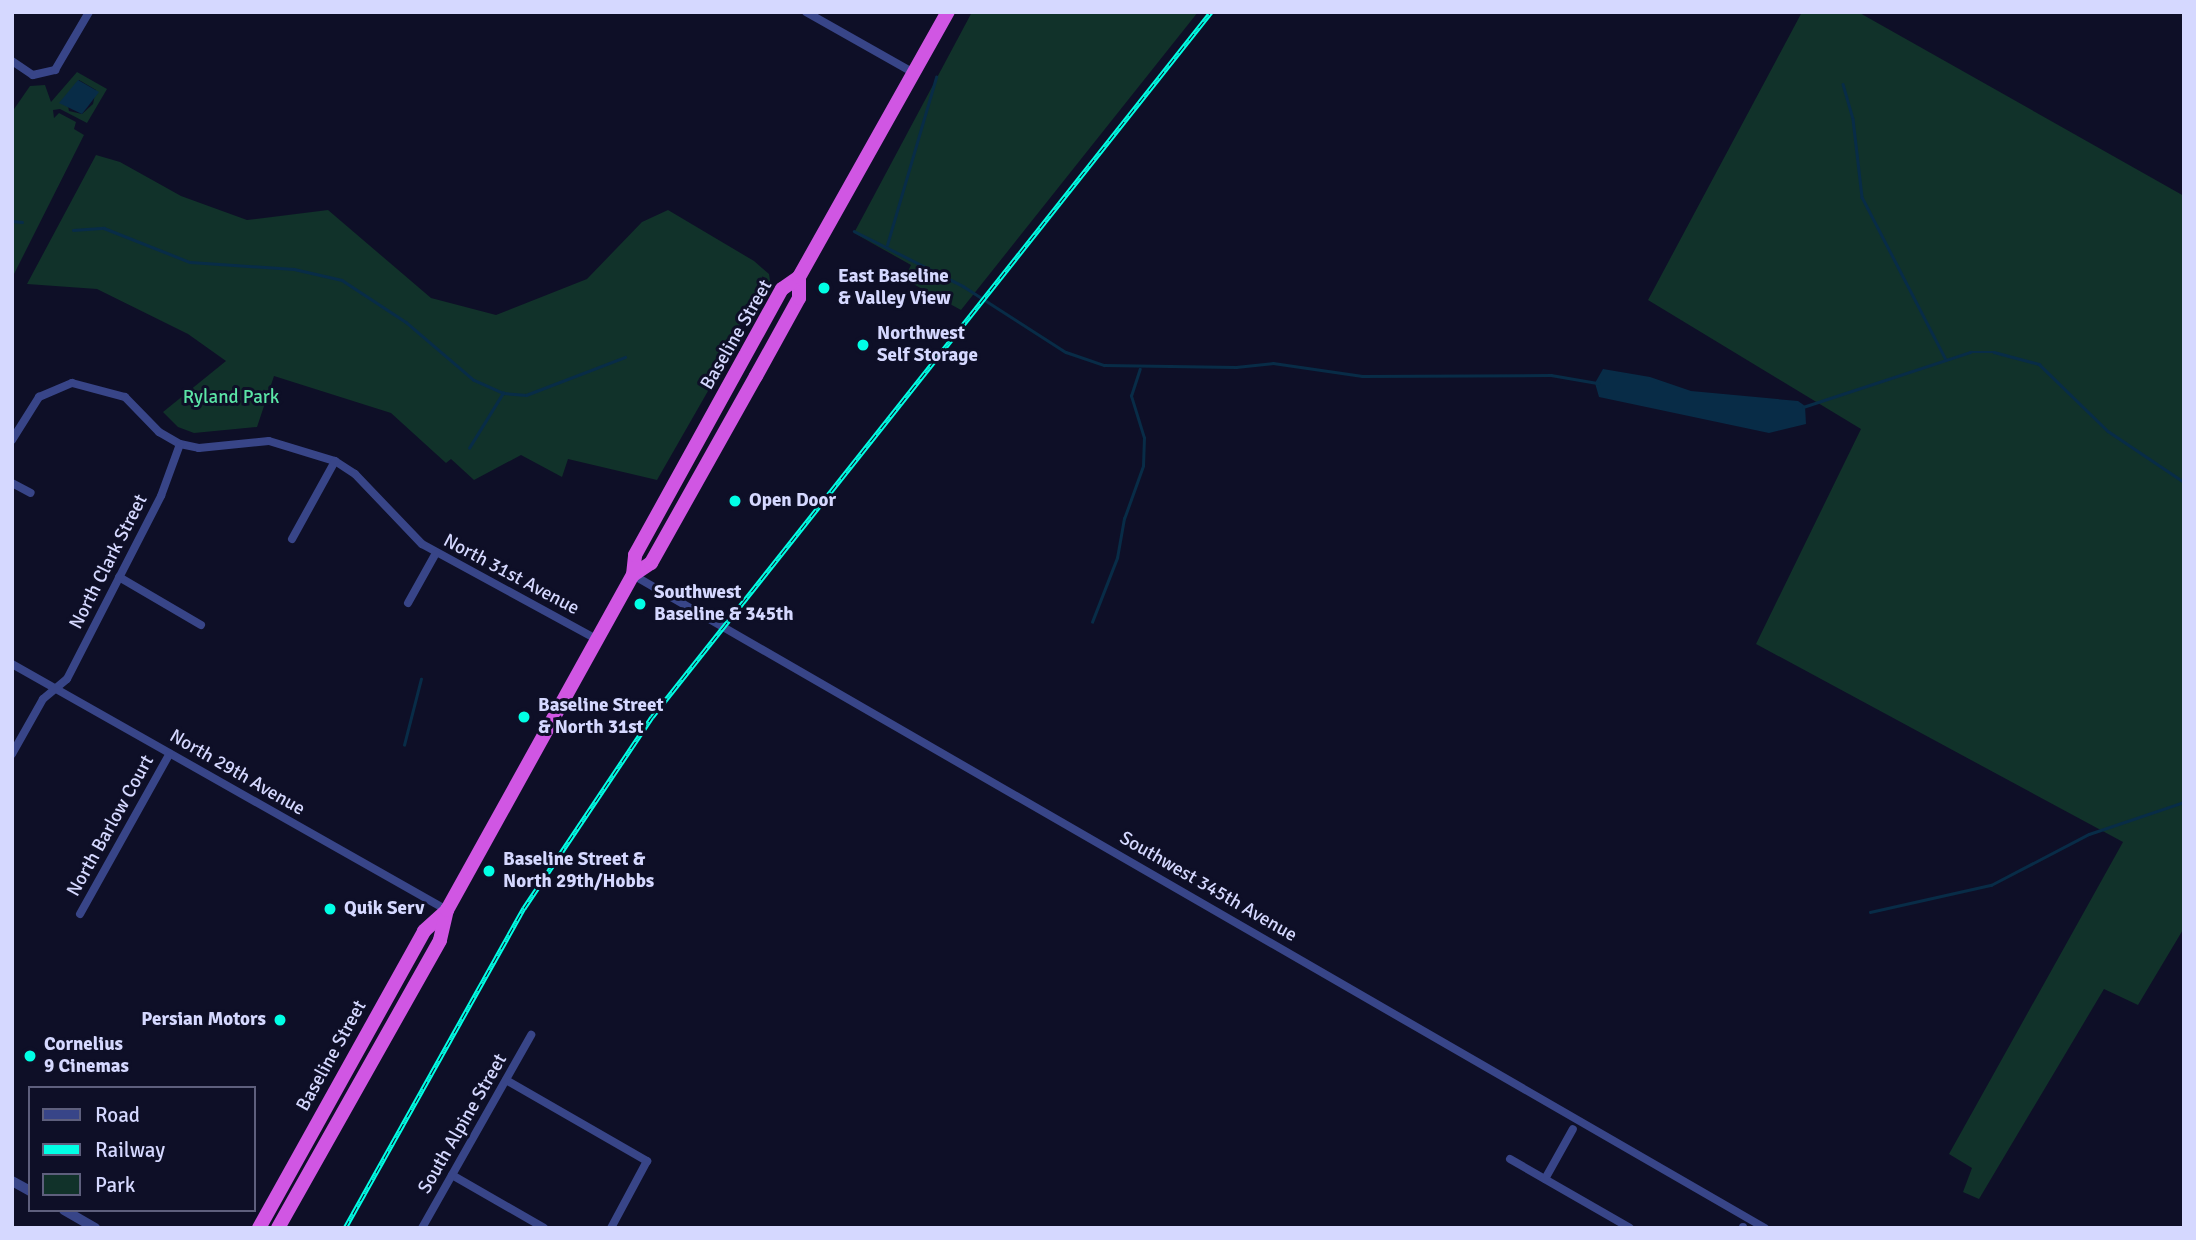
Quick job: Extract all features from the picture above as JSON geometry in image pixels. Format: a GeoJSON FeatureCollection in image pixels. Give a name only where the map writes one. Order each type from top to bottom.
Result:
{"type":"FeatureCollection","features":[{"type":"Feature","properties":{"kind":"highway","name":"Baseline Street"},"geometry":{"type":"LineString","coordinates":[[278,1228],[440,940],[447,910],[633,575],[635,555],[782,289],[799,277],[948,12]]}},
{"type":"Feature","properties":{"kind":"highway","name":"Baseline Street"},"geometry":{"type":"LineString","coordinates":[[259,1228],[424,931],[447,910]]}},
{"type":"Feature","properties":{"kind":"street"},"geometry":{"type":"LineString","coordinates":[[12,61],[38,75],[61,64],[89,12]]}},
{"type":"Feature","properties":{"kind":"street"},"geometry":{"type":"LineString","coordinates":[[806,12],[914,73]]}},
{"type":"Feature","properties":{"kind":"street"},"geometry":{"type":"LineString","coordinates":[[12,440],[46,390],[72,383],[111,390],[180,444]]}},
{"type":"Feature","properties":{"kind":"street","name":"North 31st Avenue"},"geometry":{"type":"LineString","coordinates":[[180,444],[199,448],[270,441],[335,461],[355,474],[422,544],[598,640]]}},
{"type":"Feature","properties":{"kind":"street","name":"North Clark Street"},"geometry":{"type":"LineString","coordinates":[[12,754],[43,699],[67,679],[161,496],[180,444]]}},
{"type":"Feature","properties":{"kind":"street"},"geometry":{"type":"LineString","coordinates":[[292,539],[335,461]]}},
{"type":"Feature","properties":{"kind":"street"},"geometry":{"type":"LineString","coordinates":[[12,483],[31,493]]}},
{"type":"Feature","properties":{"kind":"street"},"geometry":{"type":"LineString","coordinates":[[408,603],[436,553]]}},
{"type":"Feature","properties":{"kind":"street","name":"Southwest 345th Avenue"},"geometry":{"type":"LineString","coordinates":[[633,575],[1765,1228]]}},
{"type":"Feature","properties":{"kind":"street"},"geometry":{"type":"LineString","coordinates":[[119,577],[201,625]]}},
{"type":"Feature","properties":{"kind":"street","name":"North 29th Avenue"},"geometry":{"type":"LineString","coordinates":[[12,664],[447,910]]}},
{"type":"Feature","properties":{"kind":"street","name":"North Barlow Court"},"geometry":{"type":"LineString","coordinates":[[80,914],[170,753]]}},
{"type":"Feature","properties":{"kind":"street","name":"South Alpine Street"},"geometry":{"type":"LineString","coordinates":[[422,1228],[531,1035]]}},
{"type":"Feature","properties":{"kind":"street"},"geometry":{"type":"LineString","coordinates":[[506,1080],[647,1161],[611,1228]]}},
{"type":"Feature","properties":{"kind":"street"},"geometry":{"type":"LineString","coordinates":[[1545,1179],[1573,1129]]}},
{"type":"Feature","properties":{"kind":"street"},"geometry":{"type":"LineString","coordinates":[[1510,1159],[1630,1228]]}},
{"type":"Feature","properties":{"kind":"street"},"geometry":{"type":"LineString","coordinates":[[452,1175],[544,1228]]}},
{"type":"Feature","properties":{"kind":"street"},"geometry":{"type":"LineString","coordinates":[[12,1181],[28,1190]]}},
{"type":"Feature","properties":{"kind":"street"},"geometry":{"type":"LineString","coordinates":[[67,1212],[95,1228]]}},
{"type":"Feature","properties":{"kind":"green space"},"geometry":{"type":"Polygon","coordinates":[[[972,12],[1198,12],[961,310],[904,279],[911,265],[854,233],[972,12]]]}},
{"type":"Feature","properties":{"kind":"green space"},"geometry":{"type":"Polygon","coordinates":[[[1802,12],[1858,12],[2184,196],[2184,928],[2138,1005],[2104,989],[1979,1199],[1963,1192],[1972,1168],[1949,1154],[2123,842],[1756,644],[1861,429],[1648,300],[1802,12]]]}},
{"type":"Feature","properties":{"kind":"green space"},"geometry":{"type":"Polygon","coordinates":[[[77,72],[107,89],[87,123],[60,109],[53,110],[54,118],[59,113],[76,122],[74,129],[84,135],[12,278],[12,112],[30,86],[45,85],[51,102],[77,72]],[[79,80],[66,96],[69,111],[82,114],[93,104],[96,90],[79,80]]]}},
{"type":"Feature","properties":{"kind":"green space","name":"Ryland Park"},"geometry":{"type":"Polygon","coordinates":[[[96,155],[120,162],[181,196],[247,220],[328,210],[431,298],[496,315],[587,279],[642,222],[668,210],[754,261],[769,274],[771,287],[730,337],[716,377],[657,480],[568,459],[562,477],[521,455],[474,480],[451,459],[446,463],[391,413],[274,376],[257,427],[194,433],[178,427],[163,412],[226,361],[188,334],[97,289],[27,284],[96,155]]]}},
{"type":"Feature","properties":{"kind":"water"},"geometry":{"type":"Polygon","coordinates":[[[78,80],[99,92],[82,114],[59,103],[78,80]]]}},
{"type":"Feature","properties":{"kind":"water"},"geometry":{"type":"Polygon","coordinates":[[[1603,369],[1650,377],[1691,391],[1798,401],[1805,406],[1806,424],[1769,433],[1599,397],[1595,383],[1603,369]]]}},
{"type":"Feature","properties":{"kind":"waterway"},"geometry":{"type":"LineString","coordinates":[[887,245],[936,77]]}},
{"type":"Feature","properties":{"kind":"waterway"},"geometry":{"type":"LineString","coordinates":[[1843,84],[1853,119],[1862,197],[1946,360]]}},
{"type":"Feature","properties":{"kind":"waterway"},"geometry":{"type":"LineString","coordinates":[[12,221],[22,222]]}},
{"type":"Feature","properties":{"kind":"waterway"},"geometry":{"type":"LineString","coordinates":[[73,230],[104,228],[190,262],[294,269],[342,280],[406,322],[474,380],[503,393],[526,395],[625,357]]}},
{"type":"Feature","properties":{"kind":"waterway"},"geometry":{"type":"LineString","coordinates":[[854,231],[963,286],[1066,352],[1104,365],[1236,367],[1273,363],[1362,376],[1551,375],[1598,383]]}},
{"type":"Feature","properties":{"kind":"waterway"},"geometry":{"type":"LineString","coordinates":[[1803,407],[1970,352],[1994,352],[2039,364],[2108,431],[2184,482]]}},
{"type":"Feature","properties":{"kind":"waterway"},"geometry":{"type":"LineString","coordinates":[[1092,622],[1117,558],[1124,519],[1143,466],[1144,438],[1131,396],[1140,369]]}},
{"type":"Feature","properties":{"kind":"waterway"},"geometry":{"type":"LineString","coordinates":[[469,448],[503,393]]}},
{"type":"Feature","properties":{"kind":"waterway"},"geometry":{"type":"LineString","coordinates":[[404,745],[421,679]]}},
{"type":"Feature","properties":{"kind":"waterway"},"geometry":{"type":"LineString","coordinates":[[1870,912],[1991,885],[2089,834],[2184,802]]}},
{"type":"Feature","properties":{"kind":"railway"},"geometry":{"type":"LineString","coordinates":[[345,1228],[524,908],[652,717],[1211,12]]}},
{"type":"Feature","properties":{"kind":"place","name":"East Baseline & Valley View"},"geometry":{"type":"Point","coordinates":[824,288]}},
{"type":"Feature","properties":{"kind":"place","name":"Northwest Self Storage"},"geometry":{"type":"Point","coordinates":[863,345]}},
{"type":"Feature","properties":{"kind":"place","name":"Open Door"},"geometry":{"type":"Point","coordinates":[735,501]}},
{"type":"Feature","properties":{"kind":"place","name":"Southwest Baseline & 345th"},"geometry":{"type":"Point","coordinates":[640,604]}},
{"type":"Feature","properties":{"kind":"place","name":"Baseline Street & North 31st"},"geometry":{"type":"Point","coordinates":[524,717]}},
{"type":"Feature","properties":{"kind":"place","name":"Baseline Street & North 29th/Hobbs"},"geometry":{"type":"Point","coordinates":[489,871]}},
{"type":"Feature","properties":{"kind":"place","name":"Quik Serv"},"geometry":{"type":"Point","coordinates":[330,909]}},
{"type":"Feature","properties":{"kind":"place","name":"Persian Motors"},"geometry":{"type":"Point","coordinates":[280,1020]}},
{"type":"Feature","properties":{"kind":"place","name":"Cornelius 9 Cinemas"},"geometry":{"type":"Point","coordinates":[30,1056]}}]}
